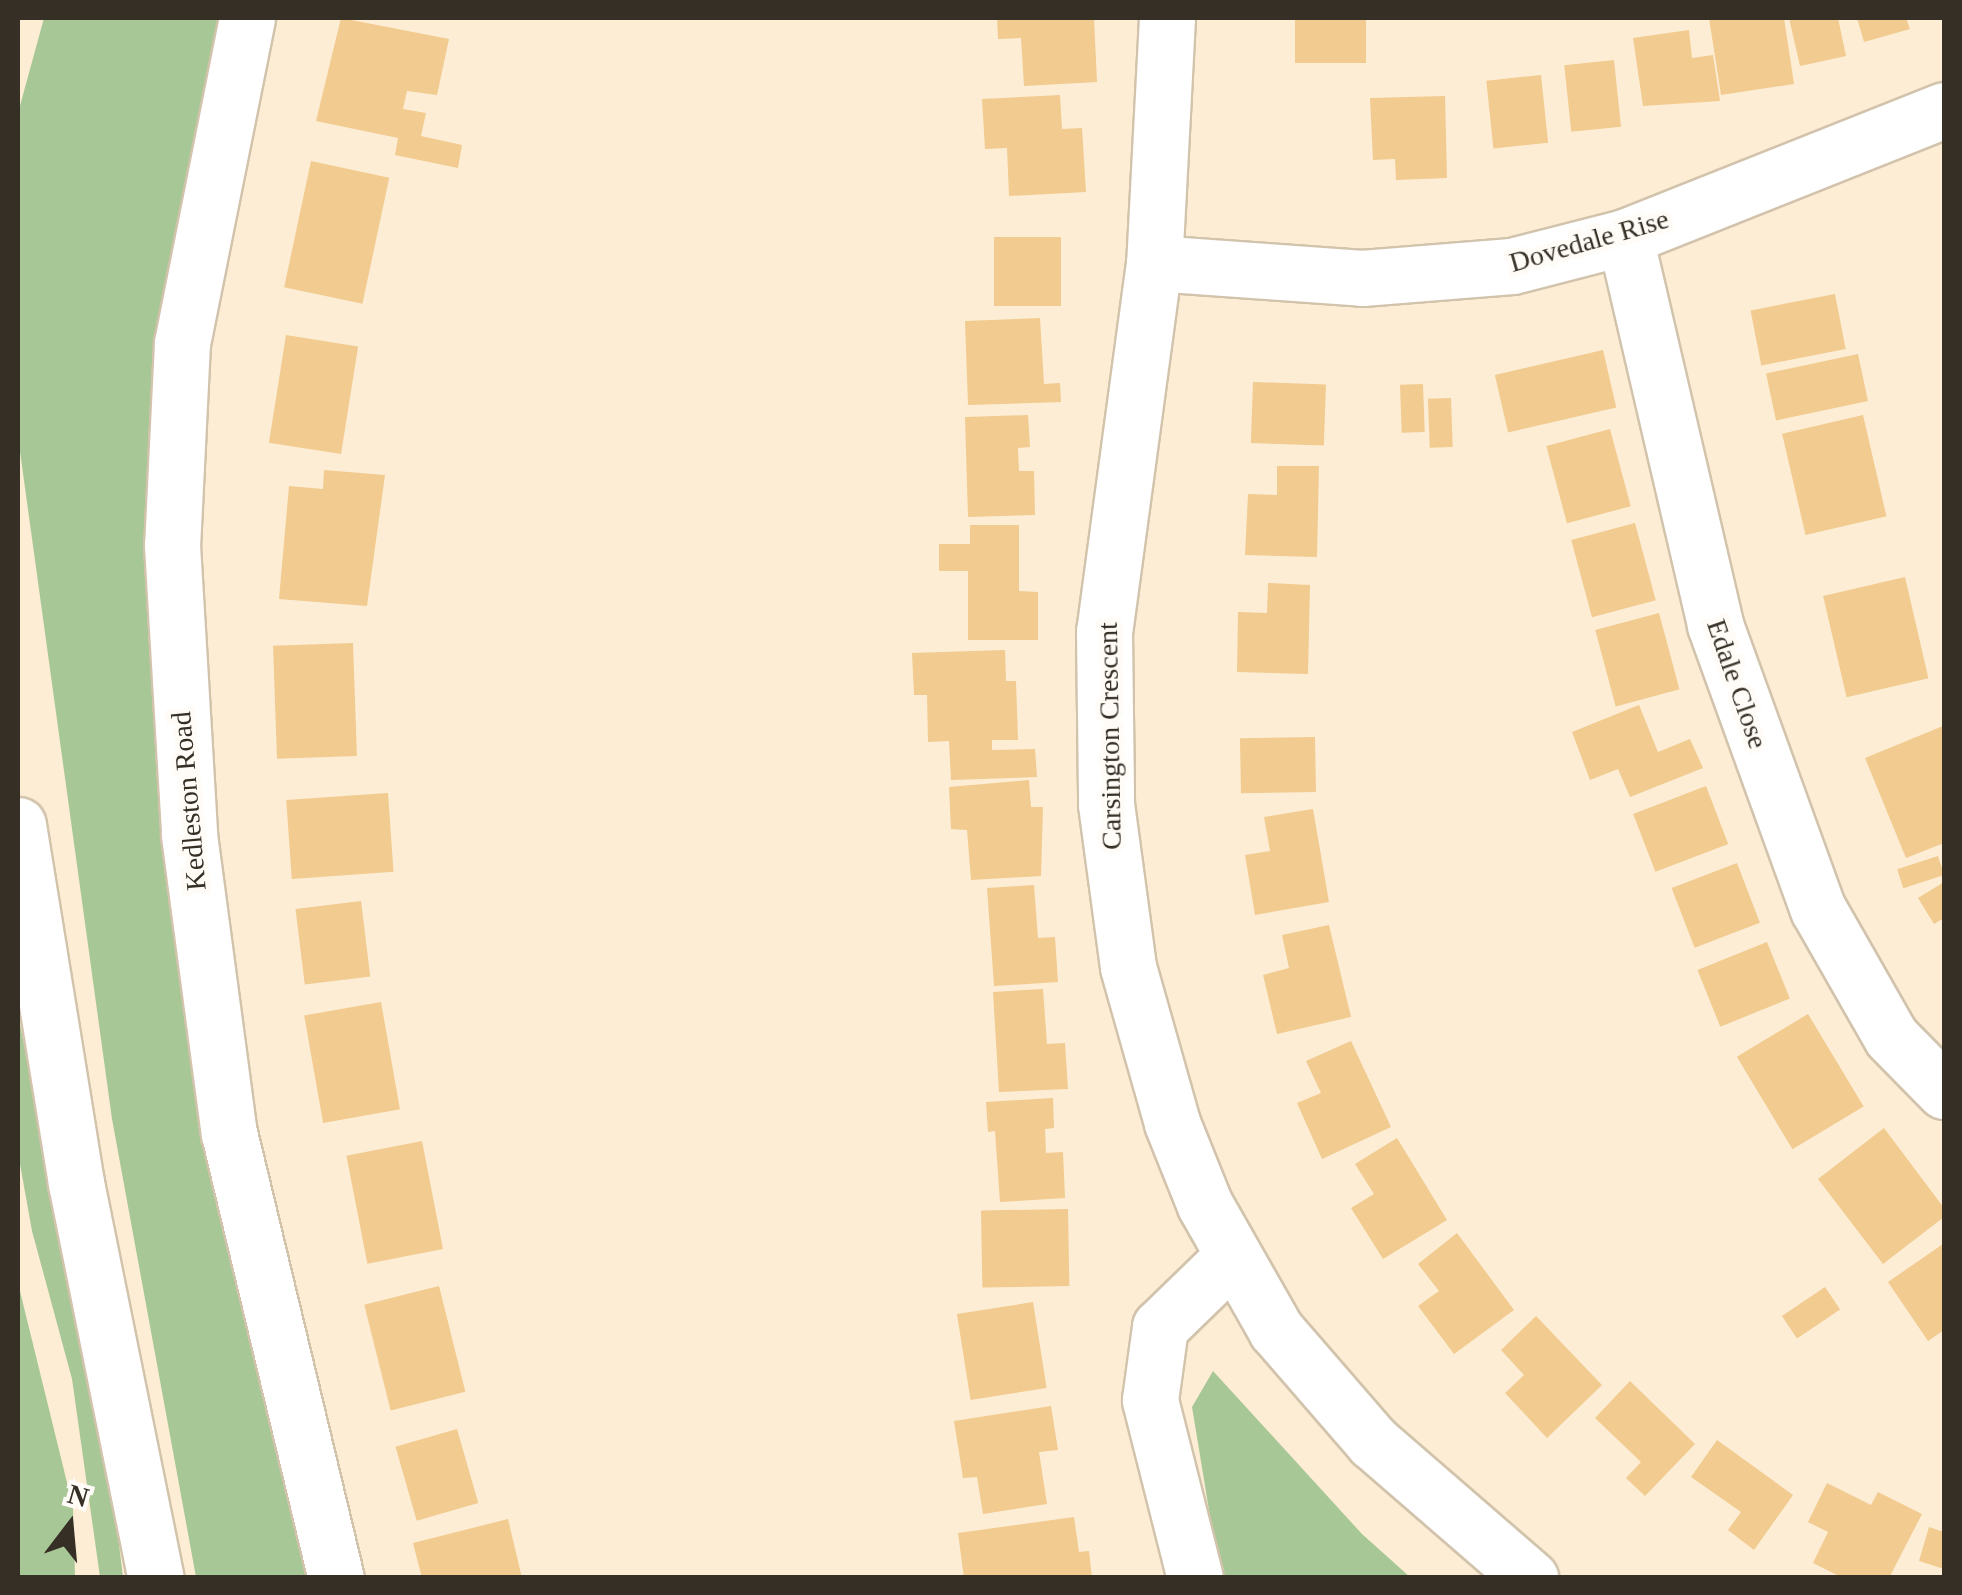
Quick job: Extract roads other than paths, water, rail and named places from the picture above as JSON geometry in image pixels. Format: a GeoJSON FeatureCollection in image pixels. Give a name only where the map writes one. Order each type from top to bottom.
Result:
{"type":"FeatureCollection","features":[{"type":"Feature","properties":{"kind":"street","name":"Kedleston Road"},"geometry":{"type":"LineString","coordinates":[[248,18],[182,344],[172,544],[176,622],[189,835],[230,1133],[336,1578]]}},
{"type":"Feature","properties":{"kind":"street","name":"Carsington Crescent"},"geometry":{"type":"LineString","coordinates":[[1167,18],[1154,263],[1104,631],[1106,804],[1128,967],[1172,1122],[1231,1258],[1276,1330],[1372,1442],[1530,1578]]}},
{"type":"Feature","properties":{"kind":"street","name":"Dovedale Rise"},"geometry":{"type":"LineString","coordinates":[[1154,263],[1266,274],[1411,276],[1512,266],[1625,237],[1944,110]]}},
{"type":"Feature","properties":{"kind":"street","name":"Edale Close"},"geometry":{"type":"LineString","coordinates":[[1625,237],[1715,625],[1818,909],[1892,1037],[1944,1091]]}},
{"type":"Feature","properties":{"kind":"street"},"geometry":{"type":"LineString","coordinates":[[18,825],[76,1182],[156,1578]]}},
{"type":"Feature","properties":{"kind":"street"},"geometry":{"type":"LineString","coordinates":[[1195,1578],[1150,1400],[1160,1327],[1231,1258]]}}]}
